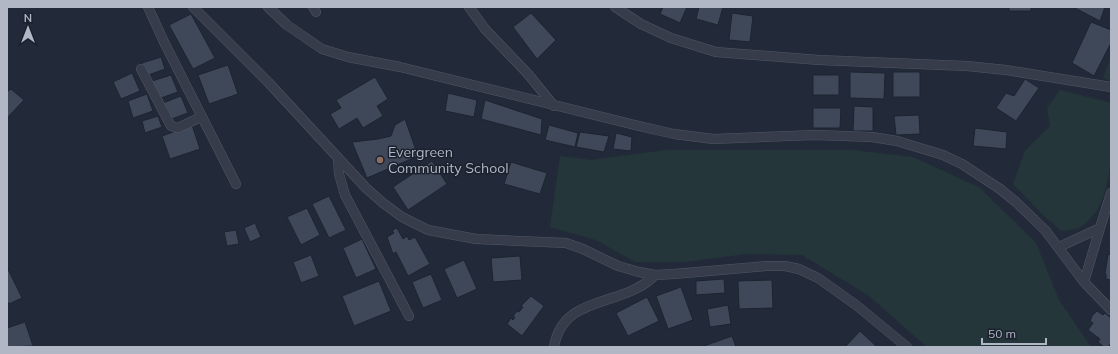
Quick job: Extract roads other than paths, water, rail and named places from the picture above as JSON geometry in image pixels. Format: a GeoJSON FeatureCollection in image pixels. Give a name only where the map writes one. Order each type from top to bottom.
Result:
{"type":"FeatureCollection","features":[{"type":"Feature","properties":{"kind":"street"},"geometry":{"type":"LineString","coordinates":[[148,7],[201,117],[236,184]]}},
{"type":"Feature","properties":{"kind":"street"},"geometry":{"type":"LineString","coordinates":[[193,7],[268,82],[338,159],[383,203],[402,217],[428,230],[476,239],[566,242],[618,266],[655,275],[766,266],[785,266],[799,269],[818,278],[856,305],[907,347]]}},
{"type":"Feature","properties":{"kind":"street"},"geometry":{"type":"LineString","coordinates":[[268,7],[292,29],[322,49],[639,126],[700,138],[714,139],[842,135],[878,138],[920,146],[962,164],[1000,189],[1033,219],[1059,248],[1084,282],[1111,310]]}},
{"type":"Feature","properties":{"kind":"street"},"geometry":{"type":"LineString","coordinates":[[469,7],[485,29],[528,74],[554,106]]}},
{"type":"Feature","properties":{"kind":"street"},"geometry":{"type":"LineString","coordinates":[[615,7],[641,24],[671,38],[698,48],[716,52],[819,60],[967,66],[1006,70],[1111,87]]}},
{"type":"Feature","properties":{"kind":"street"},"geometry":{"type":"LineString","coordinates":[[141,70],[171,126],[178,128],[201,117]]}},
{"type":"Feature","properties":{"kind":"street"},"geometry":{"type":"LineString","coordinates":[[338,159],[338,174],[345,195],[409,316]]}},
{"type":"Feature","properties":{"kind":"street"},"geometry":{"type":"LineString","coordinates":[[1084,282],[1111,193]]}},
{"type":"Feature","properties":{"kind":"street"},"geometry":{"type":"LineString","coordinates":[[1059,248],[1100,228]]}},
{"type":"Feature","properties":{"kind":"street"},"geometry":{"type":"LineString","coordinates":[[554,347],[556,338],[569,316],[583,308],[637,289],[655,275]]}},
{"type":"Feature","properties":{"kind":"place","name":"Evergreen Community School"},"geometry":{"type":"Point","coordinates":[380,160]}}]}
